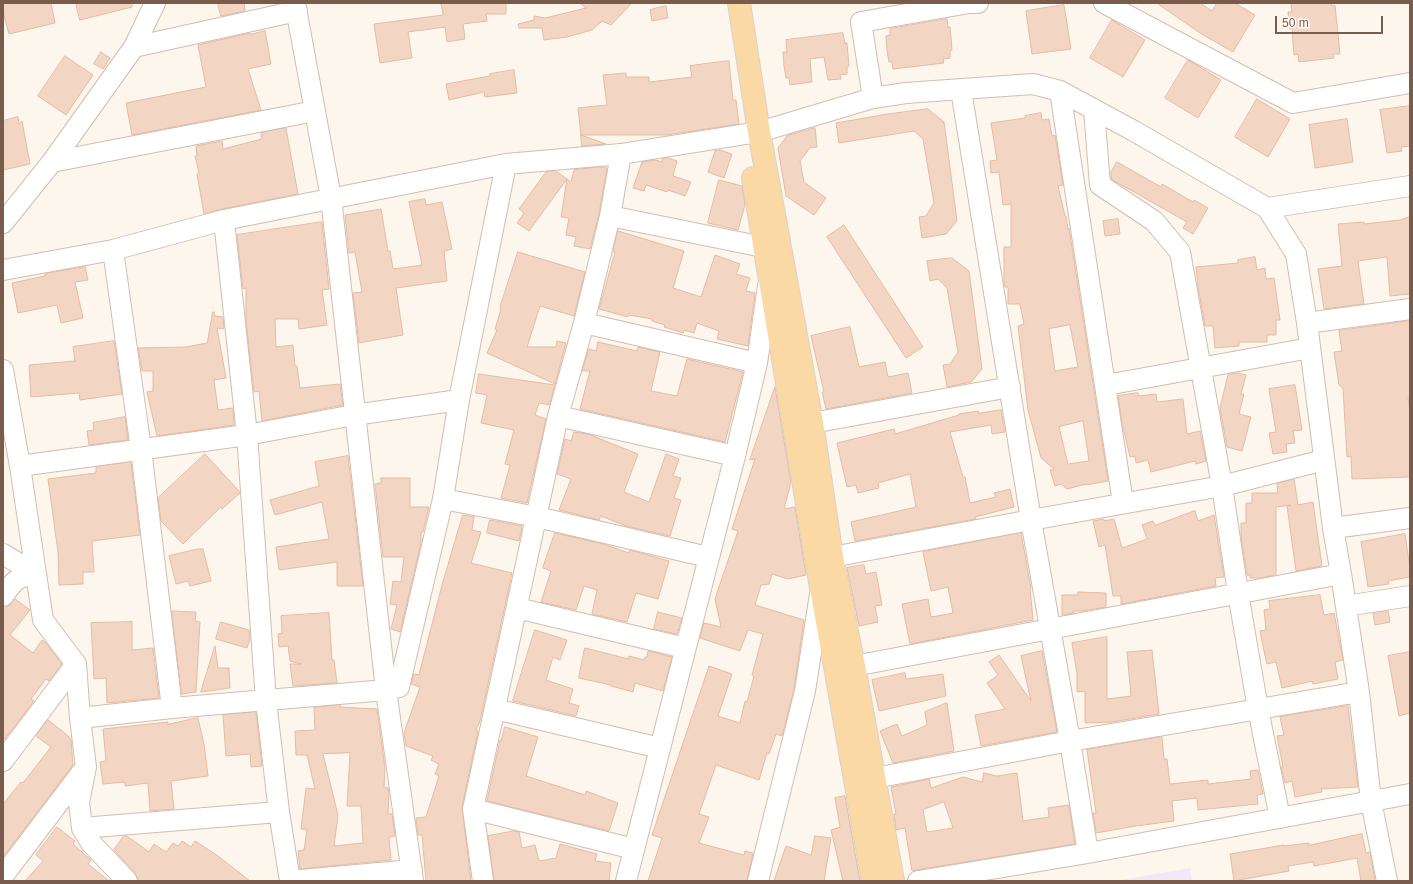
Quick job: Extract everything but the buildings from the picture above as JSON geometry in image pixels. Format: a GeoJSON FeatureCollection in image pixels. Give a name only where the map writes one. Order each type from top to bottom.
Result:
{"type":"FeatureCollection","features":[{"type":"Feature","properties":{"kind":"main road"},"geometry":{"type":"LineString","coordinates":[[725,3],[812,423],[832,557],[854,666],[893,881]]}},
{"type":"Feature","properties":{"kind":"main road"},"geometry":{"type":"LineString","coordinates":[[739,3],[763,247],[873,881]]}},
{"type":"Feature","properties":{"kind":"street"},"geometry":{"type":"LineString","coordinates":[[3,223],[52,162],[134,47],[155,3]]}},
{"type":"Feature","properties":{"kind":"street"},"geometry":{"type":"LineString","coordinates":[[873,98],[861,22],[968,3],[978,3]]}},
{"type":"Feature","properties":{"kind":"street"},"geometry":{"type":"LineString","coordinates":[[1104,3],[1294,103],[1410,83]]}},
{"type":"Feature","properties":{"kind":"street"},"geometry":{"type":"LineString","coordinates":[[134,47],[296,7],[331,198],[354,415],[386,690],[412,876],[290,881],[279,812],[266,701],[246,435],[224,220]]}},
{"type":"Feature","properties":{"kind":"street"},"geometry":{"type":"LineString","coordinates":[[3,270],[113,250],[224,220],[506,164],[621,154],[752,133],[873,98],[906,93],[1033,84],[1060,91],[1134,131],[1267,208],[1296,254],[1307,323],[1332,528],[1341,574],[1359,692],[1371,801],[1387,881]]}},
{"type":"Feature","properties":{"kind":"street"},"geometry":{"type":"LineString","coordinates":[[961,90],[1031,520],[1088,853]]}},
{"type":"Feature","properties":{"kind":"street"},"geometry":{"type":"LineString","coordinates":[[1060,91],[1123,503]]}},
{"type":"Feature","properties":{"kind":"street"},"geometry":{"type":"LineString","coordinates":[[1094,109],[1100,185],[1154,221],[1180,252],[1222,486],[1238,593],[1258,709],[1280,818]]}},
{"type":"Feature","properties":{"kind":"street"},"geometry":{"type":"LineString","coordinates":[[52,162],[315,111]]}},
{"type":"Feature","properties":{"kind":"street"},"geometry":{"type":"LineString","coordinates":[[483,881],[473,809],[558,416],[584,323],[610,216],[621,154]]}},
{"type":"Feature","properties":{"kind":"street"},"geometry":{"type":"LineString","coordinates":[[80,718],[172,708],[386,690],[399,687],[443,499],[459,400],[506,164]]}},
{"type":"Feature","properties":{"kind":"street"},"geometry":{"type":"LineString","coordinates":[[1267,208],[1410,186]]}},
{"type":"Feature","properties":{"kind":"street"},"geometry":{"type":"LineString","coordinates":[[610,216],[763,247]]}},
{"type":"Feature","properties":{"kind":"street"},"geometry":{"type":"LineString","coordinates":[[113,250],[141,449],[172,708]]}},
{"type":"Feature","properties":{"kind":"street"},"geometry":{"type":"LineString","coordinates":[[626,881],[735,456],[757,363],[769,278]]}},
{"type":"Feature","properties":{"kind":"street"},"geometry":{"type":"LineString","coordinates":[[1307,323],[1410,309]]}},
{"type":"Feature","properties":{"kind":"street"},"geometry":{"type":"LineString","coordinates":[[584,323],[757,363]]}},
{"type":"Feature","properties":{"kind":"street"},"geometry":{"type":"LineString","coordinates":[[1106,385],[1310,348]]}},
{"type":"Feature","properties":{"kind":"street"},"geometry":{"type":"LineString","coordinates":[[3,370],[20,466],[43,620],[76,664],[80,718],[86,767],[79,802],[82,828],[91,843],[127,881]]}},
{"type":"Feature","properties":{"kind":"street"},"geometry":{"type":"LineString","coordinates":[[812,423],[1010,387]]}},
{"type":"Feature","properties":{"kind":"street"},"geometry":{"type":"LineString","coordinates":[[20,466],[246,435],[354,415],[459,400]]}},
{"type":"Feature","properties":{"kind":"street"},"geometry":{"type":"LineString","coordinates":[[558,416],[735,456]]}},
{"type":"Feature","properties":{"kind":"street"},"geometry":{"type":"LineString","coordinates":[[832,557],[1222,486],[1324,460]]}},
{"type":"Feature","properties":{"kind":"street"},"geometry":{"type":"LineString","coordinates":[[443,499],[537,517],[708,557]]}},
{"type":"Feature","properties":{"kind":"street"},"geometry":{"type":"LineString","coordinates":[[1332,528],[1410,518]]}},
{"type":"Feature","properties":{"kind":"street"},"geometry":{"type":"LineString","coordinates":[[3,554],[36,574]]}},
{"type":"Feature","properties":{"kind":"street"},"geometry":{"type":"LineString","coordinates":[[3,596],[15,580],[22,576],[36,574]]}},
{"type":"Feature","properties":{"kind":"street"},"geometry":{"type":"LineString","coordinates":[[854,666],[1341,574]]}},
{"type":"Feature","properties":{"kind":"street"},"geometry":{"type":"LineString","coordinates":[[758,881],[805,691],[821,588]]}},
{"type":"Feature","properties":{"kind":"street"},"geometry":{"type":"LineString","coordinates":[[1346,606],[1410,596]]}},
{"type":"Feature","properties":{"kind":"street"},"geometry":{"type":"LineString","coordinates":[[517,608],[686,648]]}},
{"type":"Feature","properties":{"kind":"street"},"geometry":{"type":"LineString","coordinates":[[3,761],[76,664]]}},
{"type":"Feature","properties":{"kind":"street"},"geometry":{"type":"LineString","coordinates":[[875,778],[1070,741],[1359,692]]}},
{"type":"Feature","properties":{"kind":"street"},"geometry":{"type":"LineString","coordinates":[[495,708],[660,748]]}},
{"type":"Feature","properties":{"kind":"street"},"geometry":{"type":"LineString","coordinates":[[3,876],[86,767]]}},
{"type":"Feature","properties":{"kind":"street"},"geometry":{"type":"LineString","coordinates":[[918,881],[1088,853],[1410,794]]}},
{"type":"Feature","properties":{"kind":"street"},"geometry":{"type":"LineString","coordinates":[[473,809],[634,849]]}},
{"type":"Feature","properties":{"kind":"street"},"geometry":{"type":"LineString","coordinates":[[82,828],[279,812]]}},
{"type":"Feature","properties":{"kind":"shaded area"},"geometry":{"type":"Polygon","coordinates":[[[1190,868],[1192,881],[1116,881],[1190,868]]]}}]}
